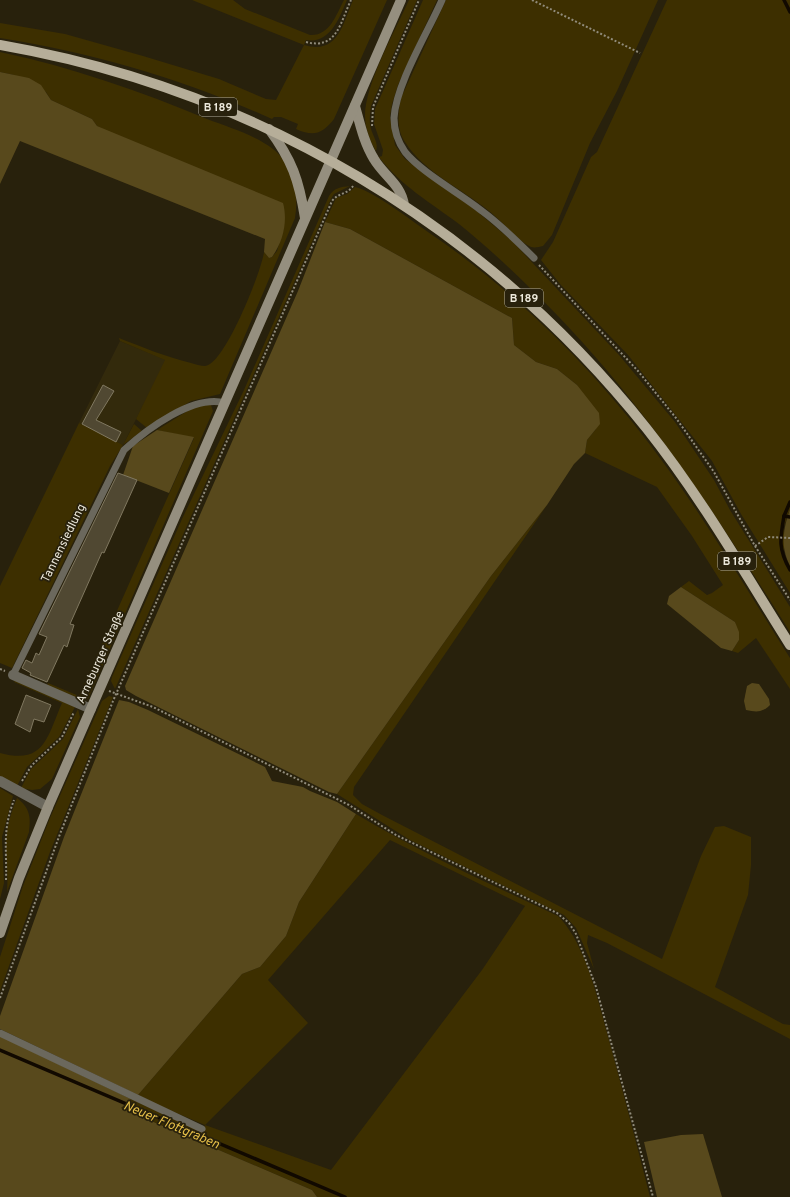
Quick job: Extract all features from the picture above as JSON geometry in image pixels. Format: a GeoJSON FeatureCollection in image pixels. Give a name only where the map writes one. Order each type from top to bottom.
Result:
{"type":"FeatureCollection","features":[{"type":"Feature","properties":{"kind":"main road","name":"Arneburger Straße"},"geometry":{"type":"LineString","coordinates":[[0,933],[18,878],[48,807],[401,0]]}},
{"type":"Feature","properties":{"kind":"main road","name":"B 189"},"geometry":{"type":"LineString","coordinates":[[0,45],[64,58],[142,79],[189,95],[269,128],[330,160],[404,205],[462,246],[524,298],[558,330],[613,388],[648,431],[683,478],[790,645]]}},
{"type":"Feature","properties":{"kind":"main road"},"geometry":{"type":"LineString","coordinates":[[355,106],[362,131],[372,157],[382,171],[402,193],[404,205]]}},
{"type":"Feature","properties":{"kind":"main road"},"geometry":{"type":"LineString","coordinates":[[269,128],[281,145],[294,170],[300,187],[305,218]]}},
{"type":"Feature","properties":{"kind":"street","name":"Tannensiedlung"},"geometry":{"type":"LineString","coordinates":[[13,675],[91,709]]}},
{"type":"Feature","properties":{"kind":"street"},"geometry":{"type":"LineString","coordinates":[[0,781],[48,807]]}},
{"type":"Feature","properties":{"kind":"lane"},"geometry":{"type":"LineString","coordinates":[[442,0],[413,60],[397,103],[394,118],[398,140],[405,152],[417,163],[483,211],[534,258]]}},
{"type":"Feature","properties":{"kind":"lane","name":"Tannensiedlung"},"geometry":{"type":"LineString","coordinates":[[13,675],[124,450],[144,434],[185,408],[205,401],[225,403]]}},
{"type":"Feature","properties":{"kind":"lane"},"geometry":{"type":"LineString","coordinates":[[0,1033],[202,1129]]}},
{"type":"Feature","properties":{"kind":"path"},"geometry":{"type":"LineString","coordinates":[[306,42],[317,45],[328,42],[336,32],[351,0]]}},
{"type":"Feature","properties":{"kind":"path"},"geometry":{"type":"LineString","coordinates":[[372,127],[373,107],[419,0]]}},
{"type":"Feature","properties":{"kind":"path"},"geometry":{"type":"LineString","coordinates":[[532,0],[640,52]]}},
{"type":"Feature","properties":{"kind":"path"},"geometry":{"type":"LineString","coordinates":[[0,998],[60,834],[116,694],[332,201],[337,195],[351,190]]}},
{"type":"Feature","properties":{"kind":"path"},"geometry":{"type":"LineString","coordinates":[[534,258],[638,371],[676,418],[714,472],[755,546],[790,600]]}},
{"type":"Feature","properties":{"kind":"path"},"geometry":{"type":"LineString","coordinates":[[755,546],[768,537],[778,536],[789,538]]}},
{"type":"Feature","properties":{"kind":"path"},"geometry":{"type":"LineString","coordinates":[[100,688],[153,707],[220,740],[349,805],[396,835],[557,913],[569,923],[576,934],[596,987],[653,1197]]}},
{"type":"Feature","properties":{"kind":"shaded area"},"geometry":{"type":"Polygon","coordinates":[[[192,0],[233,0],[245,9],[310,35],[323,32],[332,24],[344,0],[347,0],[341,15],[332,29],[321,38],[306,40],[304,45],[192,0]]]}},
{"type":"Feature","properties":{"kind":"shaded area"},"geometry":{"type":"Polygon","coordinates":[[[353,0],[387,0],[334,119],[326,128],[317,133],[308,133],[296,129],[298,124],[281,117],[274,117],[272,119],[173,80],[105,60],[35,44],[0,38],[0,23],[65,34],[219,79],[266,99],[276,100],[304,45],[315,47],[325,46],[332,41],[338,35],[353,0]]]}},
{"type":"Feature","properties":{"kind":"shaded area"},"geometry":{"type":"Polygon","coordinates":[[[409,0],[417,0],[371,106],[370,123],[376,143],[376,151],[367,130],[365,116],[366,103],[375,73],[409,0]]]}},
{"type":"Feature","properties":{"kind":"shaded area"},"geometry":{"type":"Polygon","coordinates":[[[423,0],[437,0],[398,85],[392,104],[390,116],[395,145],[405,159],[473,208],[512,241],[619,355],[675,422],[714,480],[730,510],[790,607],[790,632],[703,497],[640,412],[607,371],[572,331],[507,265],[459,224],[406,185],[379,157],[382,156],[383,150],[374,124],[375,109],[423,0]]]}},
{"type":"Feature","properties":{"kind":"shaded area"},"geometry":{"type":"Polygon","coordinates":[[[446,0],[658,0],[617,91],[590,143],[552,235],[543,246],[531,247],[526,245],[489,211],[444,180],[413,153],[400,132],[398,121],[401,98],[446,0]]]}},
{"type":"Feature","properties":{"kind":"shaded area"},"geometry":{"type":"Polygon","coordinates":[[[667,0],[790,0],[790,509],[784,526],[784,555],[790,566],[790,593],[741,514],[712,461],[628,355],[560,284],[541,260],[553,242],[591,157],[597,152],[667,0]]]}},
{"type":"Feature","properties":{"kind":"shaded area"},"geometry":{"type":"Polygon","coordinates":[[[0,52],[79,72],[156,99],[250,135],[273,149],[286,164],[295,190],[295,218],[220,394],[191,401],[147,428],[136,419],[165,360],[120,341],[119,338],[182,361],[205,366],[213,362],[222,351],[241,316],[257,277],[264,252],[269,258],[272,257],[277,251],[284,228],[97,126],[92,119],[51,100],[46,92],[14,75],[0,72],[0,52]]]}},
{"type":"Feature","properties":{"kind":"shaded area"},"geometry":{"type":"Polygon","coordinates":[[[0,72],[29,78],[41,85],[51,100],[92,119],[97,126],[283,203],[285,217],[284,231],[276,251],[272,257],[269,258],[264,252],[265,239],[20,141],[0,184],[0,72]]]}},
{"type":"Feature","properties":{"kind":"shaded area"},"geometry":{"type":"Polygon","coordinates":[[[350,186],[334,194],[331,199],[115,689],[111,681],[112,677],[182,519],[244,390],[329,196],[338,188],[350,186]]]}},
{"type":"Feature","properties":{"kind":"shaded area"},"geometry":{"type":"Polygon","coordinates":[[[355,187],[372,194],[392,206],[462,256],[495,283],[527,310],[558,340],[588,370],[616,402],[643,435],[684,492],[790,658],[790,689],[756,638],[738,653],[732,651],[739,640],[735,622],[681,587],[689,581],[707,595],[723,585],[692,536],[657,487],[585,453],[587,440],[596,429],[577,385],[557,369],[536,362],[514,345],[512,318],[350,229],[325,222],[336,198],[347,194],[355,187]]]}},
{"type":"Feature","properties":{"kind":"shaded area"},"geometry":{"type":"Polygon","coordinates":[[[325,222],[350,229],[512,318],[514,345],[536,362],[557,369],[577,385],[599,413],[600,424],[587,440],[585,453],[574,464],[547,505],[491,576],[337,794],[329,792],[136,696],[126,690],[125,686],[298,291],[325,222]]]}},
{"type":"Feature","properties":{"kind":"shaded area"},"geometry":{"type":"Polygon","coordinates":[[[120,341],[166,360],[123,445],[79,423],[120,341]]]}},
{"type":"Feature","properties":{"kind":"shaded area"},"geometry":{"type":"Polygon","coordinates":[[[197,405],[211,405],[213,411],[88,699],[77,700],[47,686],[48,683],[79,696],[194,438],[157,430],[197,405]]]}},
{"type":"Feature","properties":{"kind":"shaded area"},"geometry":{"type":"Polygon","coordinates":[[[79,423],[123,445],[110,466],[12,668],[0,663],[0,586],[79,423]]]}},
{"type":"Feature","properties":{"kind":"shaded area"},"geometry":{"type":"Polygon","coordinates":[[[134,424],[142,431],[123,445],[134,424]]]}},
{"type":"Feature","properties":{"kind":"shaded area"},"geometry":{"type":"Polygon","coordinates":[[[157,430],[194,437],[169,493],[123,475],[133,446],[157,430]]]}},
{"type":"Feature","properties":{"kind":"shaded area"},"geometry":{"type":"Polygon","coordinates":[[[547,505],[354,787],[353,795],[362,804],[382,815],[662,959],[701,856],[715,827],[724,826],[751,837],[751,865],[748,895],[715,987],[783,1024],[790,1025],[790,1039],[607,943],[588,935],[587,943],[594,969],[576,928],[564,915],[410,840],[337,794],[491,576],[547,505]]]}},
{"type":"Feature","properties":{"kind":"shaded area"},"geometry":{"type":"Polygon","coordinates":[[[790,509],[790,566],[785,552],[784,531],[790,509]]]}},
{"type":"Feature","properties":{"kind":"shaded area"},"geometry":{"type":"Polygon","coordinates":[[[681,587],[735,622],[739,632],[739,640],[732,651],[721,648],[667,604],[669,596],[681,587]]]}},
{"type":"Feature","properties":{"kind":"shaded area"},"geometry":{"type":"Polygon","coordinates":[[[15,680],[75,707],[59,737],[27,767],[17,786],[0,776],[0,753],[15,756],[27,755],[35,751],[48,737],[62,703],[14,682],[15,680]]]}},
{"type":"Feature","properties":{"kind":"shaded area"},"geometry":{"type":"Polygon","coordinates":[[[752,683],[759,684],[769,699],[770,705],[762,711],[746,710],[744,701],[747,686],[752,683]]]}},
{"type":"Feature","properties":{"kind":"shaded area"},"geometry":{"type":"Polygon","coordinates":[[[109,696],[113,697],[50,852],[0,991],[0,957],[23,886],[50,818],[102,701],[109,696]]]}},
{"type":"Feature","properties":{"kind":"shaded area"},"geometry":{"type":"Polygon","coordinates":[[[119,700],[129,702],[148,710],[265,767],[272,781],[303,787],[337,802],[356,814],[299,902],[286,936],[260,967],[242,974],[138,1095],[0,1029],[0,1016],[64,837],[119,700]]]}},
{"type":"Feature","properties":{"kind":"shaded area"},"geometry":{"type":"Polygon","coordinates":[[[78,709],[80,717],[52,779],[40,789],[32,790],[21,788],[31,769],[63,739],[78,709]]]}},
{"type":"Feature","properties":{"kind":"shaded area"},"geometry":{"type":"Polygon","coordinates":[[[0,788],[13,796],[2,837],[4,883],[0,899],[0,788]]]}},
{"type":"Feature","properties":{"kind":"shaded area"},"geometry":{"type":"Polygon","coordinates":[[[17,798],[25,805],[29,813],[30,827],[7,892],[6,837],[10,817],[17,798]]]}},
{"type":"Feature","properties":{"kind":"shaded area"},"geometry":{"type":"Polygon","coordinates":[[[356,814],[431,855],[558,916],[568,928],[577,943],[591,976],[650,1197],[317,1197],[312,1190],[121,1108],[131,1099],[198,1130],[204,1128],[205,1125],[155,1104],[138,1095],[242,974],[260,967],[286,936],[299,902],[356,814]],[[390,840],[268,980],[308,1023],[205,1125],[331,1170],[482,970],[525,906],[390,840]]]}},
{"type":"Feature","properties":{"kind":"shaded area"},"geometry":{"type":"Polygon","coordinates":[[[0,1036],[131,1099],[121,1108],[312,1190],[317,1197],[0,1197],[0,1036]]]}},
{"type":"Feature","properties":{"kind":"shaded area"},"geometry":{"type":"Polygon","coordinates":[[[703,1134],[722,1197],[657,1197],[644,1142],[681,1135],[703,1134]]]}},
{"type":"Feature","properties":{"kind":"building"},"geometry":{"type":"Polygon","coordinates":[[[103,385],[114,391],[96,420],[121,432],[116,442],[82,424],[103,385]]]}},
{"type":"Feature","properties":{"kind":"building"},"geometry":{"type":"Polygon","coordinates":[[[118,473],[137,480],[104,553],[102,552],[70,624],[74,625],[67,647],[64,645],[47,682],[30,675],[31,673],[22,668],[26,660],[32,663],[36,653],[39,655],[47,637],[39,634],[118,473]]]}},
{"type":"Feature","properties":{"kind":"building"},"geometry":{"type":"Polygon","coordinates":[[[26,695],[51,705],[44,722],[34,719],[30,732],[15,724],[26,695]]]}},
{"type":"Feature","properties":{"kind":"waterway"},"geometry":{"type":"LineString","coordinates":[[784,0],[790,12]]}},
{"type":"Feature","properties":{"kind":"waterway"},"geometry":{"type":"LineString","coordinates":[[790,502],[784,516],[790,517]]}},
{"type":"Feature","properties":{"kind":"waterway"},"geometry":{"type":"LineString","coordinates":[[784,516],[781,544],[783,556],[790,570]]}},
{"type":"Feature","properties":{"kind":"waterway","name":"Neuer Flottgraben"},"geometry":{"type":"LineString","coordinates":[[0,1050],[345,1197]]}}]}
